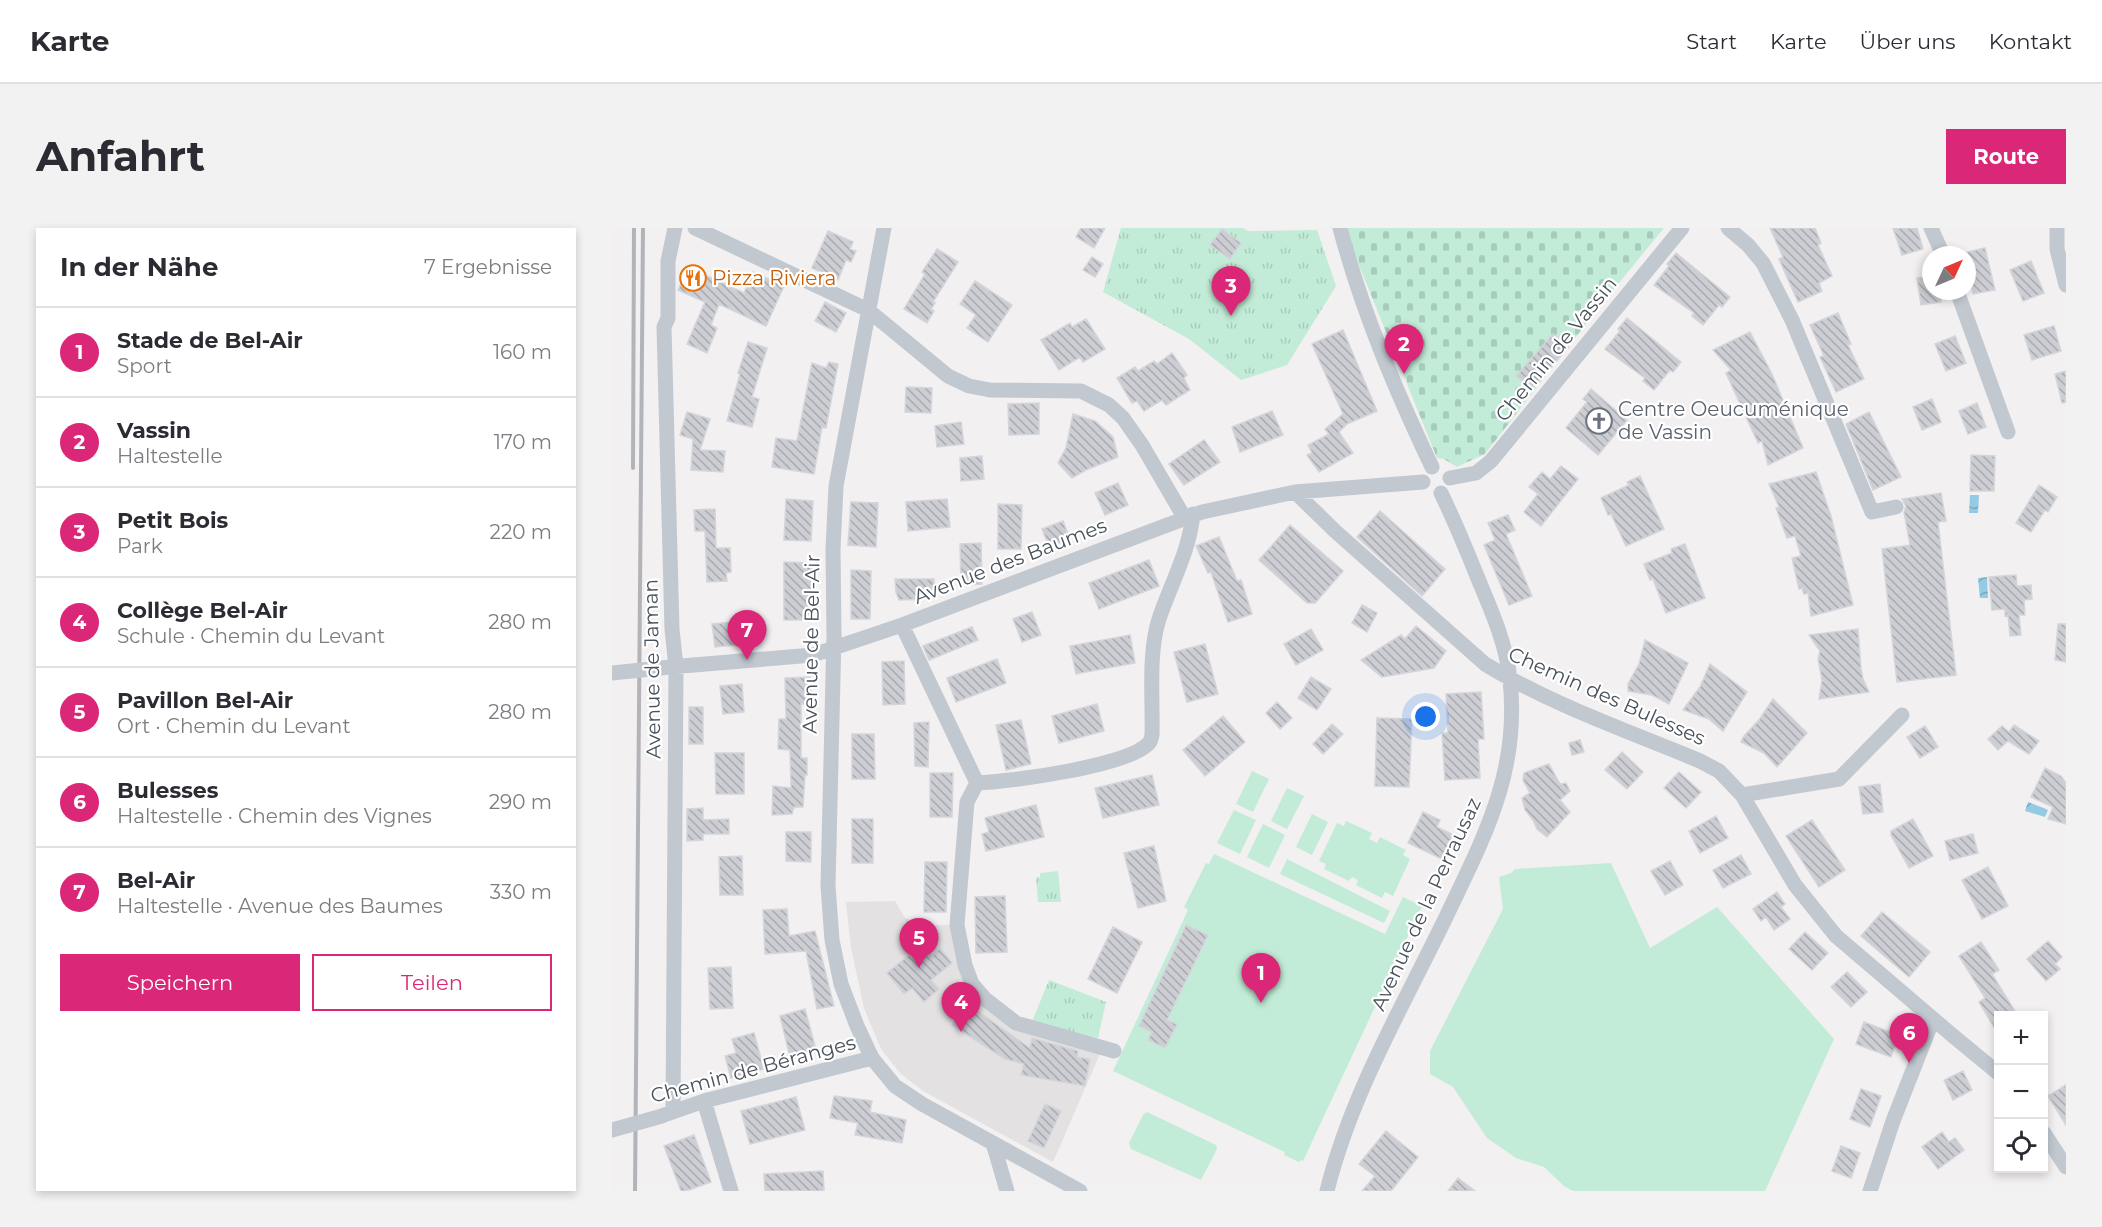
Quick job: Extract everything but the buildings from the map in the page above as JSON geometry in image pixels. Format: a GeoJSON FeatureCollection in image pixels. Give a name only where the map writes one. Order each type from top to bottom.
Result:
{"type":"FeatureCollection","features":[{"type":"Feature","properties":{"kind":"street","name":"Avenue de Jaman"},"geometry":{"type":"LineString","coordinates":[[668,1114],[673,667],[664,327],[668,318],[668,261],[675,228]]}},
{"type":"Feature","properties":{"kind":"street"},"geometry":{"type":"LineString","coordinates":[[695,228],[868,310],[948,376],[969,386],[998,391],[1081,392],[1109,405],[1123,418],[1189,516],[1191,536],[1159,621],[1153,660],[1152,735],[1149,743],[1129,756],[1097,765],[1000,783],[977,783]]}},
{"type":"Feature","properties":{"kind":"street","name":"Avenue de Bel-Air"},"geometry":{"type":"LineString","coordinates":[[872,1058],[841,984],[829,919],[828,874],[836,486],[884,228]]}},
{"type":"Feature","properties":{"kind":"street"},"geometry":{"type":"LineString","coordinates":[[1340,228],[1351,271],[1387,369],[1432,466]]}},
{"type":"Feature","properties":{"kind":"street","name":"Chemin de Vassin"},"geometry":{"type":"LineString","coordinates":[[1450,478],[1476,473],[1491,461],[1682,228]]}},
{"type":"Feature","properties":{"kind":"street"},"geometry":{"type":"LineString","coordinates":[[1728,228],[1748,245],[1763,263],[1792,320],[1872,512],[1896,507]]}},
{"type":"Feature","properties":{"kind":"street"},"geometry":{"type":"LineString","coordinates":[[1931,228],[1939,246]]}},
{"type":"Feature","properties":{"kind":"street"},"geometry":{"type":"LineString","coordinates":[[2057,228],[2057,249],[2066,285]]}},
{"type":"Feature","properties":{"kind":"street"},"geometry":{"type":"LineString","coordinates":[[1960,300],[2008,432]]}},
{"type":"Feature","properties":{"kind":"street"},"geometry":{"type":"LineString","coordinates":[[1432,466],[1446,470],[1450,478],[1448,488],[1436,494],[1427,490],[1423,482],[1424,472],[1432,466]]}},
{"type":"Feature","properties":{"kind":"street","name":"Avenue des Baumes"},"geometry":{"type":"LineString","coordinates":[[612,673],[813,655],[902,625],[1189,516],[1295,492],[1423,482]]}},
{"type":"Feature","properties":{"kind":"street","name":"Chemin des Bulesses"},"geometry":{"type":"LineString","coordinates":[[1295,492],[1335,531],[1485,664],[1510,679],[1561,703],[1719,771],[1742,795],[1795,885],[1836,936],[1994,1070]]}},
{"type":"Feature","properties":{"kind":"street","name":"Avenue de la Perrausaz"},"geometry":{"type":"LineString","coordinates":[[1327,1191],[1352,1112],[1488,827],[1505,777],[1511,731],[1510,679],[1501,638],[1441,493]]}},
{"type":"Feature","properties":{"kind":"street"},"geometry":{"type":"LineString","coordinates":[[902,625],[977,783]]}},
{"type":"Feature","properties":{"kind":"street"},"geometry":{"type":"LineString","coordinates":[[1742,795],[1839,779],[1902,715]]}},
{"type":"Feature","properties":{"kind":"street"},"geometry":{"type":"LineString","coordinates":[[977,783],[967,802],[957,925],[965,965],[972,984],[985,999],[1016,1023],[1114,1051]]}},
{"type":"Feature","properties":{"kind":"street"},"geometry":{"type":"LineString","coordinates":[[1870,1191],[1893,1121],[1933,1019]]}},
{"type":"Feature","properties":{"kind":"street","name":"Chemin de Béranges"},"geometry":{"type":"LineString","coordinates":[[612,1130],[704,1101],[872,1058],[895,1086],[922,1104],[1080,1191]]}},
{"type":"Feature","properties":{"kind":"street"},"geometry":{"type":"LineString","coordinates":[[704,1101],[731,1191]]}},
{"type":"Feature","properties":{"kind":"street"},"geometry":{"type":"LineString","coordinates":[[2048,1140],[2066,1167]]}},
{"type":"Feature","properties":{"kind":"street"},"geometry":{"type":"LineString","coordinates":[[993,1143],[1007,1191]]}},
{"type":"Feature","properties":{"kind":"shaded area"},"geometry":{"type":"Polygon","coordinates":[[[895,901],[905,918],[928,925],[957,925],[965,965],[1016,1023],[1103,1047],[1053,1162],[923,1091],[900,1073],[881,1049],[864,1008],[851,948],[846,902],[895,901]]]}},
{"type":"Feature","properties":{"kind":"green space"},"geometry":{"type":"Polygon","coordinates":[[[1121,228],[1317,230],[1336,286],[1287,365],[1241,380],[1189,339],[1103,292],[1121,228]]]}},
{"type":"Feature","properties":{"kind":"green space"},"geometry":{"type":"Polygon","coordinates":[[[1347,228],[1664,228],[1485,454],[1457,467],[1444,459],[1437,458],[1348,238],[1347,228]]]}},
{"type":"Feature","properties":{"kind":"green space"},"geometry":{"type":"Polygon","coordinates":[[[1252,771],[1269,779],[1253,812],[1236,804],[1252,771]]]}},
{"type":"Feature","properties":{"kind":"green space"},"geometry":{"type":"Polygon","coordinates":[[[1287,788],[1304,796],[1287,829],[1271,821],[1287,788]]]}},
{"type":"Feature","properties":{"kind":"green space"},"geometry":{"type":"Polygon","coordinates":[[[1234,810],[1256,820],[1240,854],[1217,843],[1234,810]]]}},
{"type":"Feature","properties":{"kind":"green space"},"geometry":{"type":"Polygon","coordinates":[[[1312,814],[1328,822],[1312,855],[1296,847],[1312,814]]]}},
{"type":"Feature","properties":{"kind":"green space"},"geometry":{"type":"Polygon","coordinates":[[[1346,821],[1372,833],[1369,839],[1377,843],[1380,837],[1406,850],[1403,855],[1410,859],[1393,896],[1385,892],[1382,898],[1356,885],[1358,880],[1352,877],[1349,881],[1324,869],[1326,864],[1319,861],[1337,823],[1344,826],[1346,821]]]}},
{"type":"Feature","properties":{"kind":"green space"},"geometry":{"type":"Polygon","coordinates":[[[1263,824],[1285,835],[1269,868],[1247,857],[1263,824]]]}},
{"type":"Feature","properties":{"kind":"green space"},"geometry":{"type":"Polygon","coordinates":[[[1214,854],[1385,934],[1403,897],[1422,906],[1303,1161],[1299,1162],[1284,1155],[1285,1152],[1113,1071],[1188,910],[1184,907],[1206,863],[1209,864],[1214,854]]]}},
{"type":"Feature","properties":{"kind":"green space"},"geometry":{"type":"Polygon","coordinates":[[[1287,859],[1390,911],[1384,923],[1280,874],[1287,859]]]}},
{"type":"Feature","properties":{"kind":"green space"},"geometry":{"type":"Polygon","coordinates":[[[1611,863],[1650,948],[1717,907],[1834,1039],[1765,1191],[1573,1191],[1564,1186],[1544,1167],[1516,1158],[1487,1138],[1453,1087],[1430,1074],[1430,1051],[1503,909],[1499,877],[1515,869],[1611,863]]]}},
{"type":"Feature","properties":{"kind":"green space"},"geometry":{"type":"Polygon","coordinates":[[[1058,871],[1061,902],[1038,902],[1036,877],[1040,877],[1040,873],[1058,871]]]}},
{"type":"Feature","properties":{"kind":"green space"},"geometry":{"type":"Polygon","coordinates":[[[1049,980],[1106,1002],[1098,1038],[1031,1024],[1049,980]]]}},
{"type":"Feature","properties":{"kind":"green space"},"geometry":{"type":"Polygon","coordinates":[[[1147,1112],[1216,1145],[1217,1149],[1201,1180],[1131,1149],[1129,1143],[1143,1115],[1147,1112]]]}},
{"type":"Feature","properties":{"kind":"water"},"geometry":{"type":"Polygon","coordinates":[[[1970,495],[1979,495],[1978,513],[1969,513],[1970,495]]]}},
{"type":"Feature","properties":{"kind":"water"},"geometry":{"type":"Polygon","coordinates":[[[1987,577],[1988,598],[1980,598],[1978,578],[1987,577]]]}},
{"type":"Feature","properties":{"kind":"water"},"geometry":{"type":"Polygon","coordinates":[[[2028,802],[2048,810],[2045,817],[2025,811],[2028,802]]]}},
{"type":"Feature","properties":{"kind":"railway"},"geometry":{"type":"LineString","coordinates":[[633,468],[634,228]]}},
{"type":"Feature","properties":{"kind":"railway"},"geometry":{"type":"LineString","coordinates":[[635,1191],[643,228]]}},
{"type":"Feature","properties":{"kind":"place","name":"Pizza Riviera"},"geometry":{"type":"Point","coordinates":[693,278]}},
{"type":"Feature","properties":{"kind":"place","name":"Petit Bois"},"geometry":{"type":"Point","coordinates":[1231,316]}},
{"type":"Feature","properties":{"kind":"place","name":"Vassin"},"geometry":{"type":"Point","coordinates":[1404,374]}},
{"type":"Feature","properties":{"kind":"place","name":"Centre Oeucuménique de Vassin"},"geometry":{"type":"Point","coordinates":[1599,421]}},
{"type":"Feature","properties":{"kind":"place","name":"Bel-Air"},"geometry":{"type":"Point","coordinates":[747,660]}},
{"type":"Feature","properties":{"kind":"place","name":"Pavillon Bel-Air"},"geometry":{"type":"Point","coordinates":[919,968]}},
{"type":"Feature","properties":{"kind":"place","name":"Stade de Bel-Air"},"geometry":{"type":"Point","coordinates":[1261,1003]}},
{"type":"Feature","properties":{"kind":"place","name":"Collège Bel-Air"},"geometry":{"type":"Point","coordinates":[961,1032]}},
{"type":"Feature","properties":{"kind":"place","name":"Bulesses"},"geometry":{"type":"Point","coordinates":[1909,1063]}}]}
